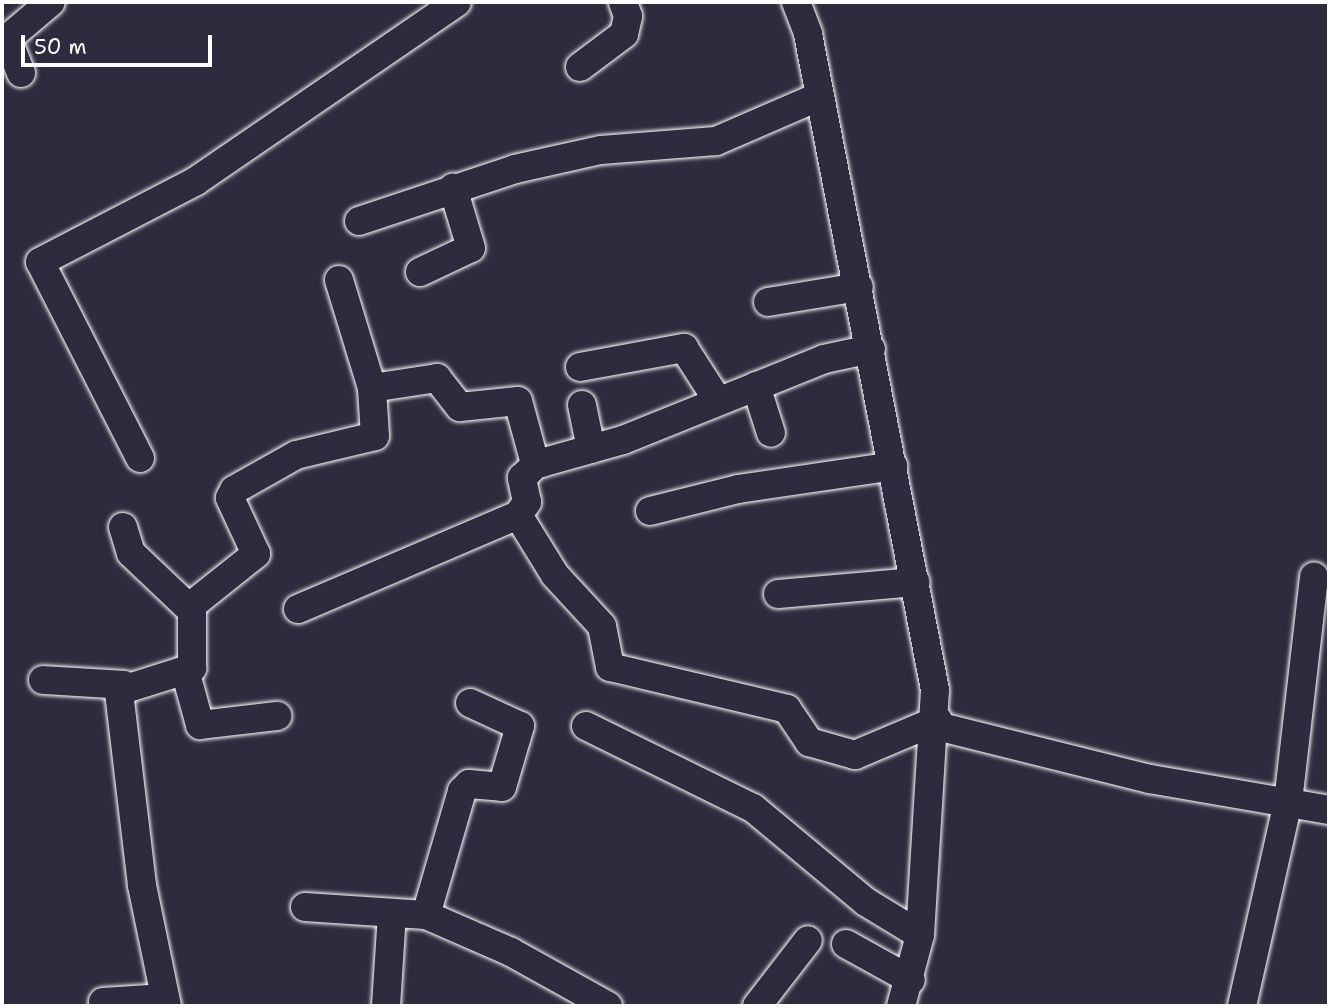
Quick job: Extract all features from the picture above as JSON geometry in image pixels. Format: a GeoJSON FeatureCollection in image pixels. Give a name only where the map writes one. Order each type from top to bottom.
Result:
{"type":"FeatureCollection","features":[{"type":"Feature","properties":{"kind":"street"},"geometry":{"type":"LineString","coordinates":[[21,73],[7,39],[51,2]]}},
{"type":"Feature","properties":{"kind":"street"},"geometry":{"type":"LineString","coordinates":[[140,458],[40,262],[196,181],[457,2]]}},
{"type":"Feature","properties":{"kind":"street"},"geometry":{"type":"LineString","coordinates":[[580,66],[624,34],[628,16],[622,2]]}},
{"type":"Feature","properties":{"kind":"street"},"geometry":{"type":"LineString","coordinates":[[796,2],[820,96],[872,349],[915,582],[937,723],[920,935],[911,980],[901,1006]]}},
{"type":"Feature","properties":{"kind":"street"},"geometry":{"type":"LineString","coordinates":[[359,221],[453,188],[601,150],[716,141],[820,96]]}},
{"type":"Feature","properties":{"kind":"street"},"geometry":{"type":"LineString","coordinates":[[420,272],[471,248],[453,188]]}},
{"type":"Feature","properties":{"kind":"street"},"geometry":{"type":"LineString","coordinates":[[191,609],[256,554],[230,498],[234,490],[296,455],[373,438],[372,388],[339,281]]}},
{"type":"Feature","properties":{"kind":"street"},"geometry":{"type":"LineString","coordinates":[[768,302],[859,287]]}},
{"type":"Feature","properties":{"kind":"street"},"geometry":{"type":"LineString","coordinates":[[580,367],[684,348],[718,401]]}},
{"type":"Feature","properties":{"kind":"street"},"geometry":{"type":"LineString","coordinates":[[298,610],[518,515],[527,502],[522,478],[537,463],[591,449],[824,359],[872,349]]}},
{"type":"Feature","properties":{"kind":"street"},"geometry":{"type":"LineString","coordinates":[[372,388],[437,377],[460,407],[520,402],[537,463]]}},
{"type":"Feature","properties":{"kind":"street"},"geometry":{"type":"LineString","coordinates":[[756,386],[771,433]]}},
{"type":"Feature","properties":{"kind":"street"},"geometry":{"type":"LineString","coordinates":[[582,405],[591,449]]}},
{"type":"Feature","properties":{"kind":"street"},"geometry":{"type":"LineString","coordinates":[[650,511],[738,489],[893,466]]}},
{"type":"Feature","properties":{"kind":"street"},"geometry":{"type":"LineString","coordinates":[[518,515],[555,575],[603,626],[610,667],[787,709],[810,742],[855,755],[937,723],[1150,779],[1329,810]]}},
{"type":"Feature","properties":{"kind":"street"},"geometry":{"type":"LineString","coordinates":[[43,680],[124,685],[186,674],[192,665],[191,609],[131,553],[123,527]]}},
{"type":"Feature","properties":{"kind":"street"},"geometry":{"type":"LineString","coordinates":[[1242,1006],[1288,802],[1314,576]]}},
{"type":"Feature","properties":{"kind":"street"},"geometry":{"type":"LineString","coordinates":[[778,594],[915,582]]}},
{"type":"Feature","properties":{"kind":"street"},"geometry":{"type":"LineString","coordinates":[[186,674],[200,725],[276,716]]}},
{"type":"Feature","properties":{"kind":"street"},"geometry":{"type":"LineString","coordinates":[[103,1002],[166,1002],[142,885],[118,697],[124,685]]}},
{"type":"Feature","properties":{"kind":"street"},"geometry":{"type":"LineString","coordinates":[[426,915],[462,791],[470,783],[502,787],[520,726],[470,703]]}},
{"type":"Feature","properties":{"kind":"street"},"geometry":{"type":"LineString","coordinates":[[586,726],[753,808],[866,902],[920,935]]}},
{"type":"Feature","properties":{"kind":"street"},"geometry":{"type":"LineString","coordinates":[[305,907],[426,915],[511,952],[608,1006]]}},
{"type":"Feature","properties":{"kind":"street"},"geometry":{"type":"LineString","coordinates":[[386,1006],[391,913]]}},
{"type":"Feature","properties":{"kind":"street"},"geometry":{"type":"LineString","coordinates":[[757,1006],[808,940]]}},
{"type":"Feature","properties":{"kind":"street"},"geometry":{"type":"LineString","coordinates":[[846,944],[911,980]]}}]}
